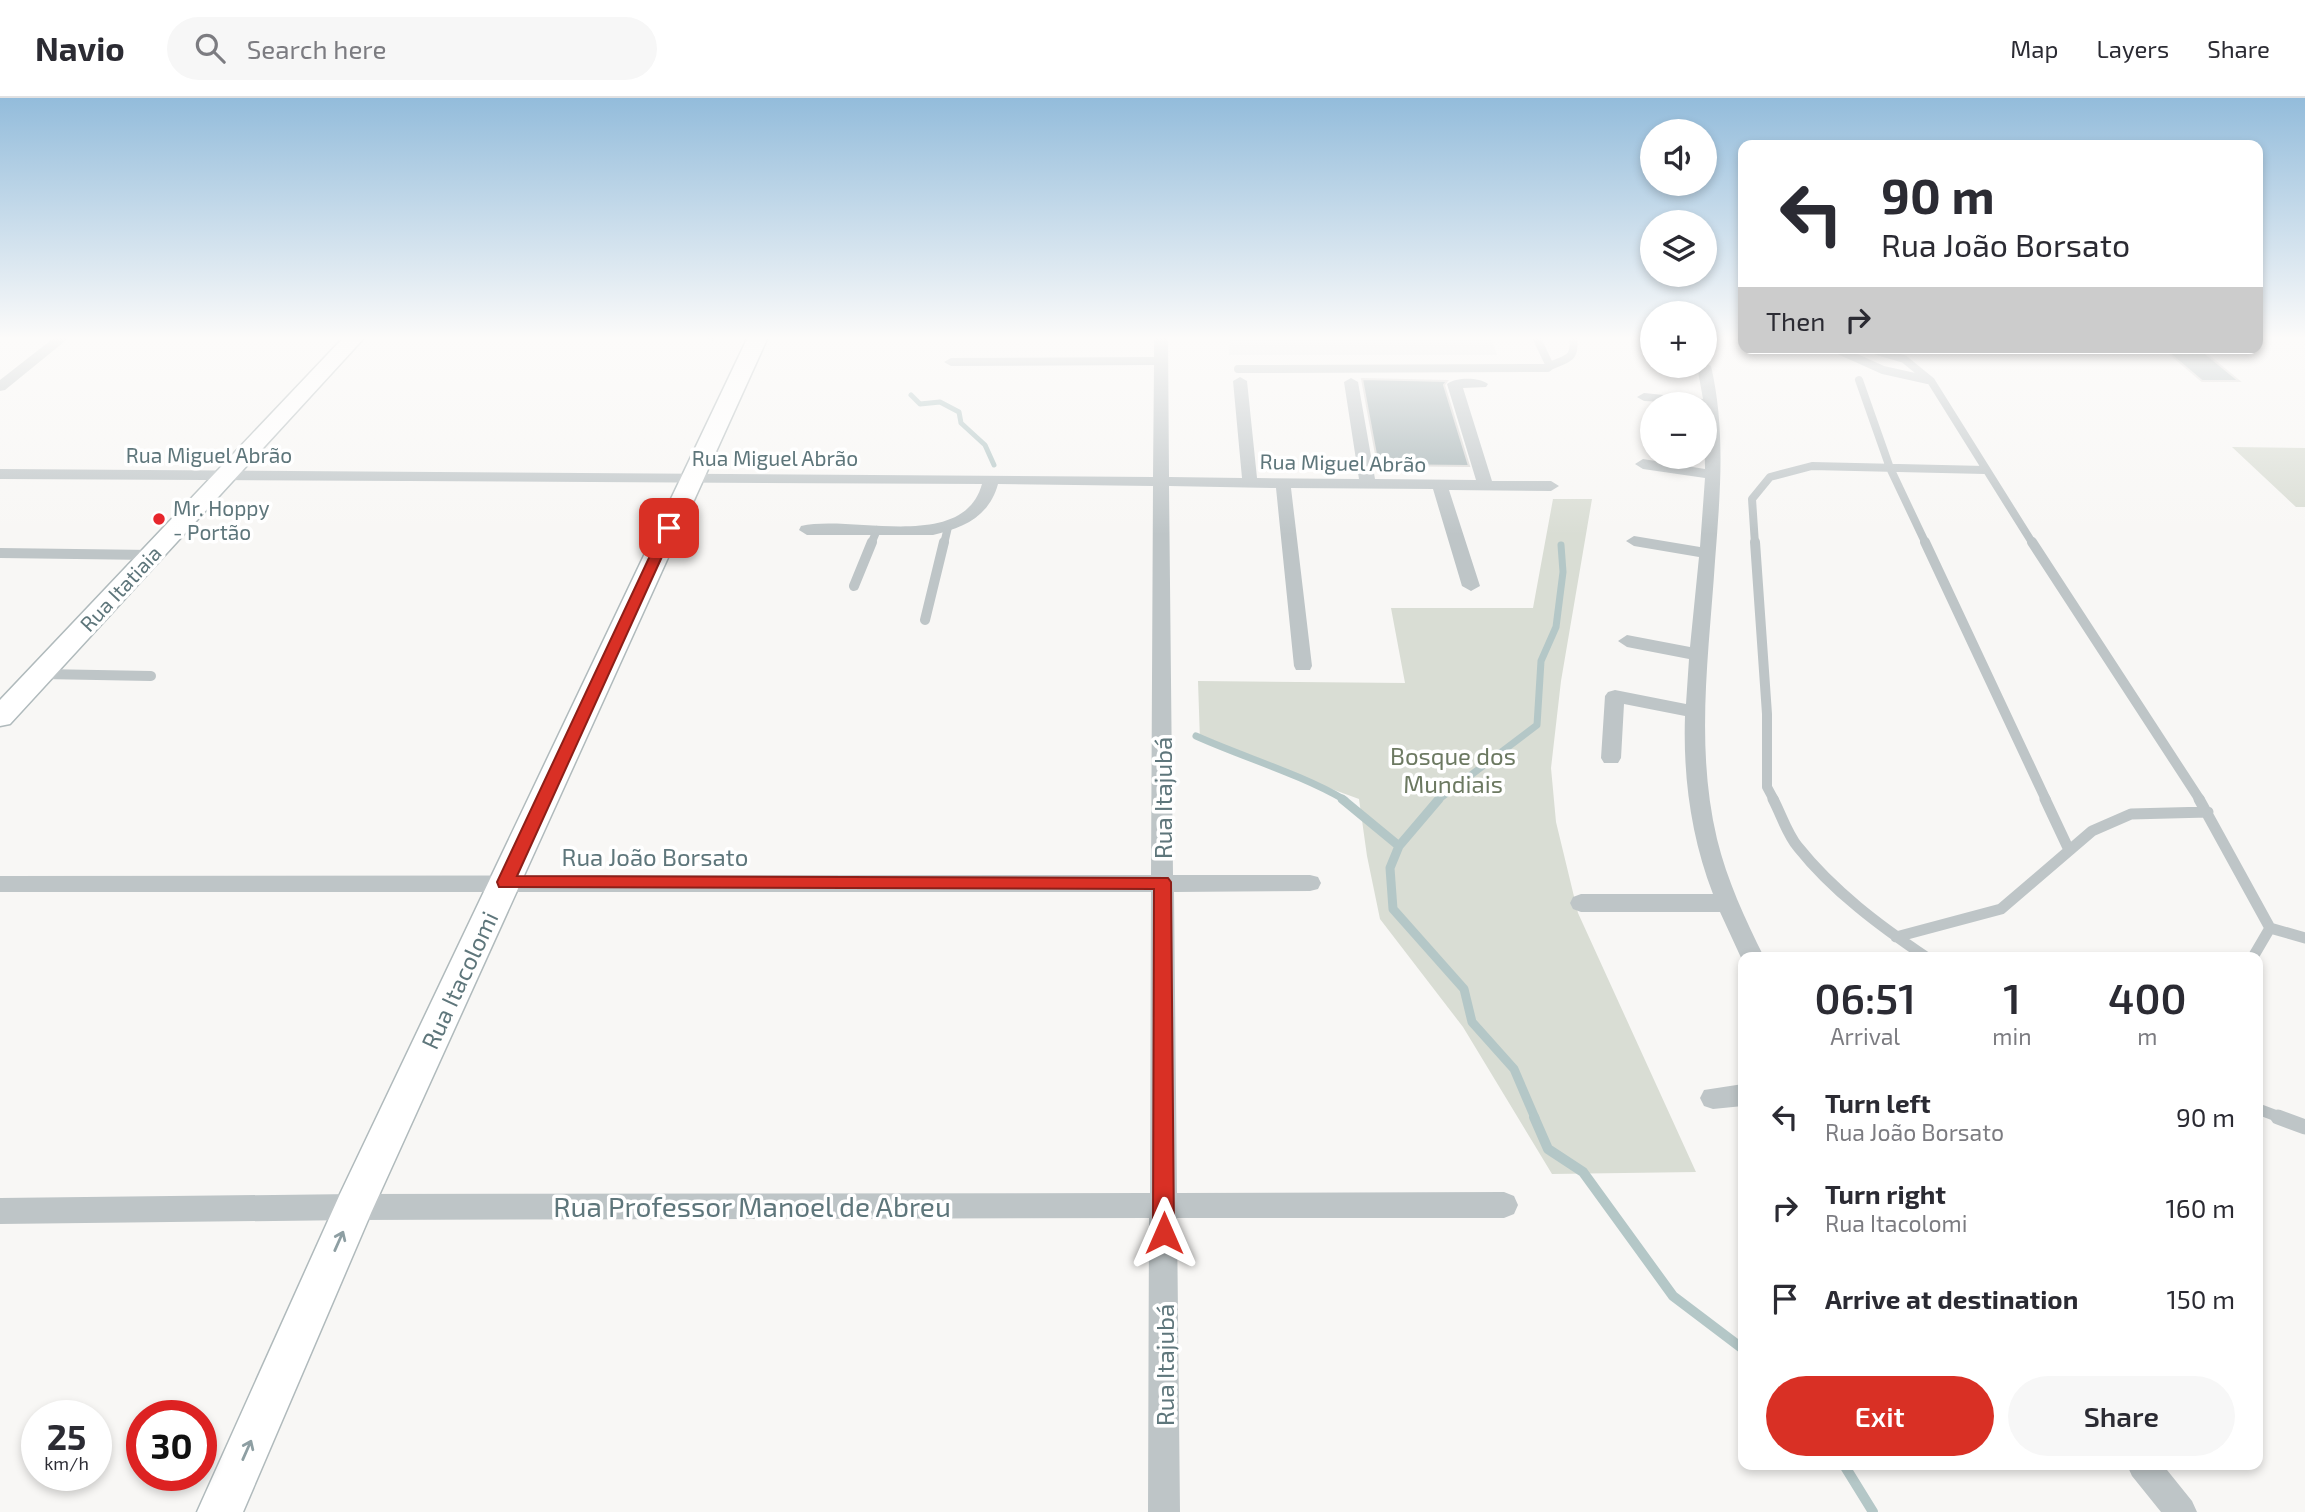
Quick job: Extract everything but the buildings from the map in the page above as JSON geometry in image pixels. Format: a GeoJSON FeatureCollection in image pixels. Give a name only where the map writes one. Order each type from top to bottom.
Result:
{"type":"FeatureCollection","features":[{"type":"Feature","properties":{"kind":"main road","name":"Rua Itatiaia"},"geometry":{"type":"LineString","coordinates":[[0,717],[293,403]]}},
{"type":"Feature","properties":{"kind":"main road","name":"Rua Itacolomi"},"geometry":{"type":"LineString","coordinates":[[220,1512],[354,1207],[727,403]]}},
{"type":"Feature","properties":{"kind":"street","name":"Rua Itajubá"},"geometry":{"type":"LineString","coordinates":[[1161,403],[1164,1512]]}},
{"type":"Feature","properties":{"kind":"street"},"geometry":{"type":"LineString","coordinates":[[1242,403],[1250,482]]}},
{"type":"Feature","properties":{"kind":"street"},"geometry":{"type":"LineString","coordinates":[[1354,403],[1368,484]]}},
{"type":"Feature","properties":{"kind":"street"},"geometry":{"type":"LineString","coordinates":[[1460,403],[1485,485]]}},
{"type":"Feature","properties":{"kind":"street"},"geometry":{"type":"LineString","coordinates":[[1675,469],[1713,475]]}},
{"type":"Feature","properties":{"kind":"street"},"geometry":{"type":"LineString","coordinates":[[1713,469],[1696,712],[1696,773],[1705,837],[1726,904],[1750,952]]}},
{"type":"Feature","properties":{"kind":"street","name":"Rua Miguel Abrão"},"geometry":{"type":"LineString","coordinates":[[0,474],[991,479],[1551,486]]}},
{"type":"Feature","properties":{"kind":"street"},"geometry":{"type":"LineString","coordinates":[[807,530],[948,527],[973,515],[989,493],[991,479]]}},
{"type":"Feature","properties":{"kind":"street"},"geometry":{"type":"LineString","coordinates":[[1283,483],[1303,666]]}},
{"type":"Feature","properties":{"kind":"street"},"geometry":{"type":"LineString","coordinates":[[1439,484],[1472,586]]}},
{"type":"Feature","properties":{"kind":"street"},"geometry":{"type":"LineString","coordinates":[[1634,541],[1708,553]]}},
{"type":"Feature","properties":{"kind":"street"},"geometry":{"type":"LineString","coordinates":[[1627,641],[1700,655]]}},
{"type":"Feature","properties":{"kind":"street"},"geometry":{"type":"LineString","coordinates":[[1611,758],[1615,696],[1696,712]]}},
{"type":"Feature","properties":{"kind":"street","name":"Rua João Borsato"},"geometry":{"type":"LineString","coordinates":[[0,884],[1310,883]]}},
{"type":"Feature","properties":{"kind":"street"},"geometry":{"type":"LineString","coordinates":[[1581,903],[1726,904]]}},
{"type":"Feature","properties":{"kind":"street"},"geometry":{"type":"LineString","coordinates":[[1713,1098],[1738,1096]]}},
{"type":"Feature","properties":{"kind":"street","name":"Rua Professor Manoel de Abreu"},"geometry":{"type":"LineString","coordinates":[[0,1211],[354,1207],[1504,1205]]}},
{"type":"Feature","properties":{"kind":"street"},"geometry":{"type":"LineString","coordinates":[[2147,1470],[2181,1512]]}},
{"type":"Feature","properties":{"kind":"lane"},"geometry":{"type":"LineString","coordinates":[[1866,403],[1890,468],[2069,850]]}},
{"type":"Feature","properties":{"kind":"lane"},"geometry":{"type":"LineString","coordinates":[[1944,403],[1984,470],[2208,812],[2270,928],[2305,938]]}},
{"type":"Feature","properties":{"kind":"lane"},"geometry":{"type":"LineString","coordinates":[[1918,952],[1896,937],[1832,884],[1796,845],[1768,787],[1760,587],[1752,499],[1770,478],[1812,466],[1984,470]]}},
{"type":"Feature","properties":{"kind":"lane"},"geometry":{"type":"LineString","coordinates":[[925,620],[948,527]]}},
{"type":"Feature","properties":{"kind":"lane"},"geometry":{"type":"LineString","coordinates":[[854,586],[877,530]]}},
{"type":"Feature","properties":{"kind":"lane"},"geometry":{"type":"LineString","coordinates":[[0,553],[151,555]]}},
{"type":"Feature","properties":{"kind":"lane"},"geometry":{"type":"LineString","coordinates":[[40,674],[151,676]]}},
{"type":"Feature","properties":{"kind":"lane"},"geometry":{"type":"LineString","coordinates":[[1896,937],[2001,909],[2092,831],[2131,814],[2208,812]]}},
{"type":"Feature","properties":{"kind":"lane"},"geometry":{"type":"LineString","coordinates":[[2256,952],[2270,928]]}},
{"type":"Feature","properties":{"kind":"lane"},"geometry":{"type":"LineString","coordinates":[[2263,1111],[2305,1127]]}},
{"type":"Feature","properties":{"kind":"green space"},"geometry":{"type":"Polygon","coordinates":[[[2232,447],[2305,448],[2305,507],[2296,507],[2232,447]]]}},
{"type":"Feature","properties":{"kind":"green space","name":"Bosque dos Mundiais"},"geometry":{"type":"Polygon","coordinates":[[[1553,499],[1592,499],[1561,681],[1551,768],[1556,822],[1578,913],[1696,1172],[1552,1174],[1463,1027],[1380,919],[1359,799],[1200,741],[1198,681],[1405,683],[1391,608],[1533,608],[1553,499]]]}},
{"type":"Feature","properties":{"kind":"waterway"},"geometry":{"type":"LineString","coordinates":[[919,403],[930,403]]}},
{"type":"Feature","properties":{"kind":"waterway"},"geometry":{"type":"LineString","coordinates":[[942,403],[959,412],[961,423],[985,445],[994,465]]}},
{"type":"Feature","properties":{"kind":"waterway"},"geometry":{"type":"LineString","coordinates":[[1438,800],[1537,725],[1541,661],[1556,627],[1563,572],[1561,545]]}},
{"type":"Feature","properties":{"kind":"waterway"},"geometry":{"type":"LineString","coordinates":[[1196,736],[1290,774],[1345,800]]}},
{"type":"Feature","properties":{"kind":"waterway"},"geometry":{"type":"LineString","coordinates":[[1342,799],[1399,846]]}},
{"type":"Feature","properties":{"kind":"waterway"},"geometry":{"type":"LineString","coordinates":[[1399,846],[1438,800]]}},
{"type":"Feature","properties":{"kind":"waterway"},"geometry":{"type":"LineString","coordinates":[[1399,846],[1390,868],[1393,909],[1464,989],[1472,1022],[1514,1069],[1535,1118]]}},
{"type":"Feature","properties":{"kind":"waterway"},"geometry":{"type":"LineString","coordinates":[[1534,1117],[1548,1149],[1583,1172],[1673,1296],[1738,1345]]}},
{"type":"Feature","properties":{"kind":"waterway"},"geometry":{"type":"LineString","coordinates":[[1847,1470],[1873,1512]]}},
{"type":"Feature","properties":{"kind":"place","name":"Mr. Hoppy - Portão"},"geometry":{"type":"Point","coordinates":[159,519]}},
{"type":"Feature","properties":{"kind":"route"},"geometry":{"type":"LineString","coordinates":[[669,528],[505,882],[1162,882],[1164,1233]]}}]}
